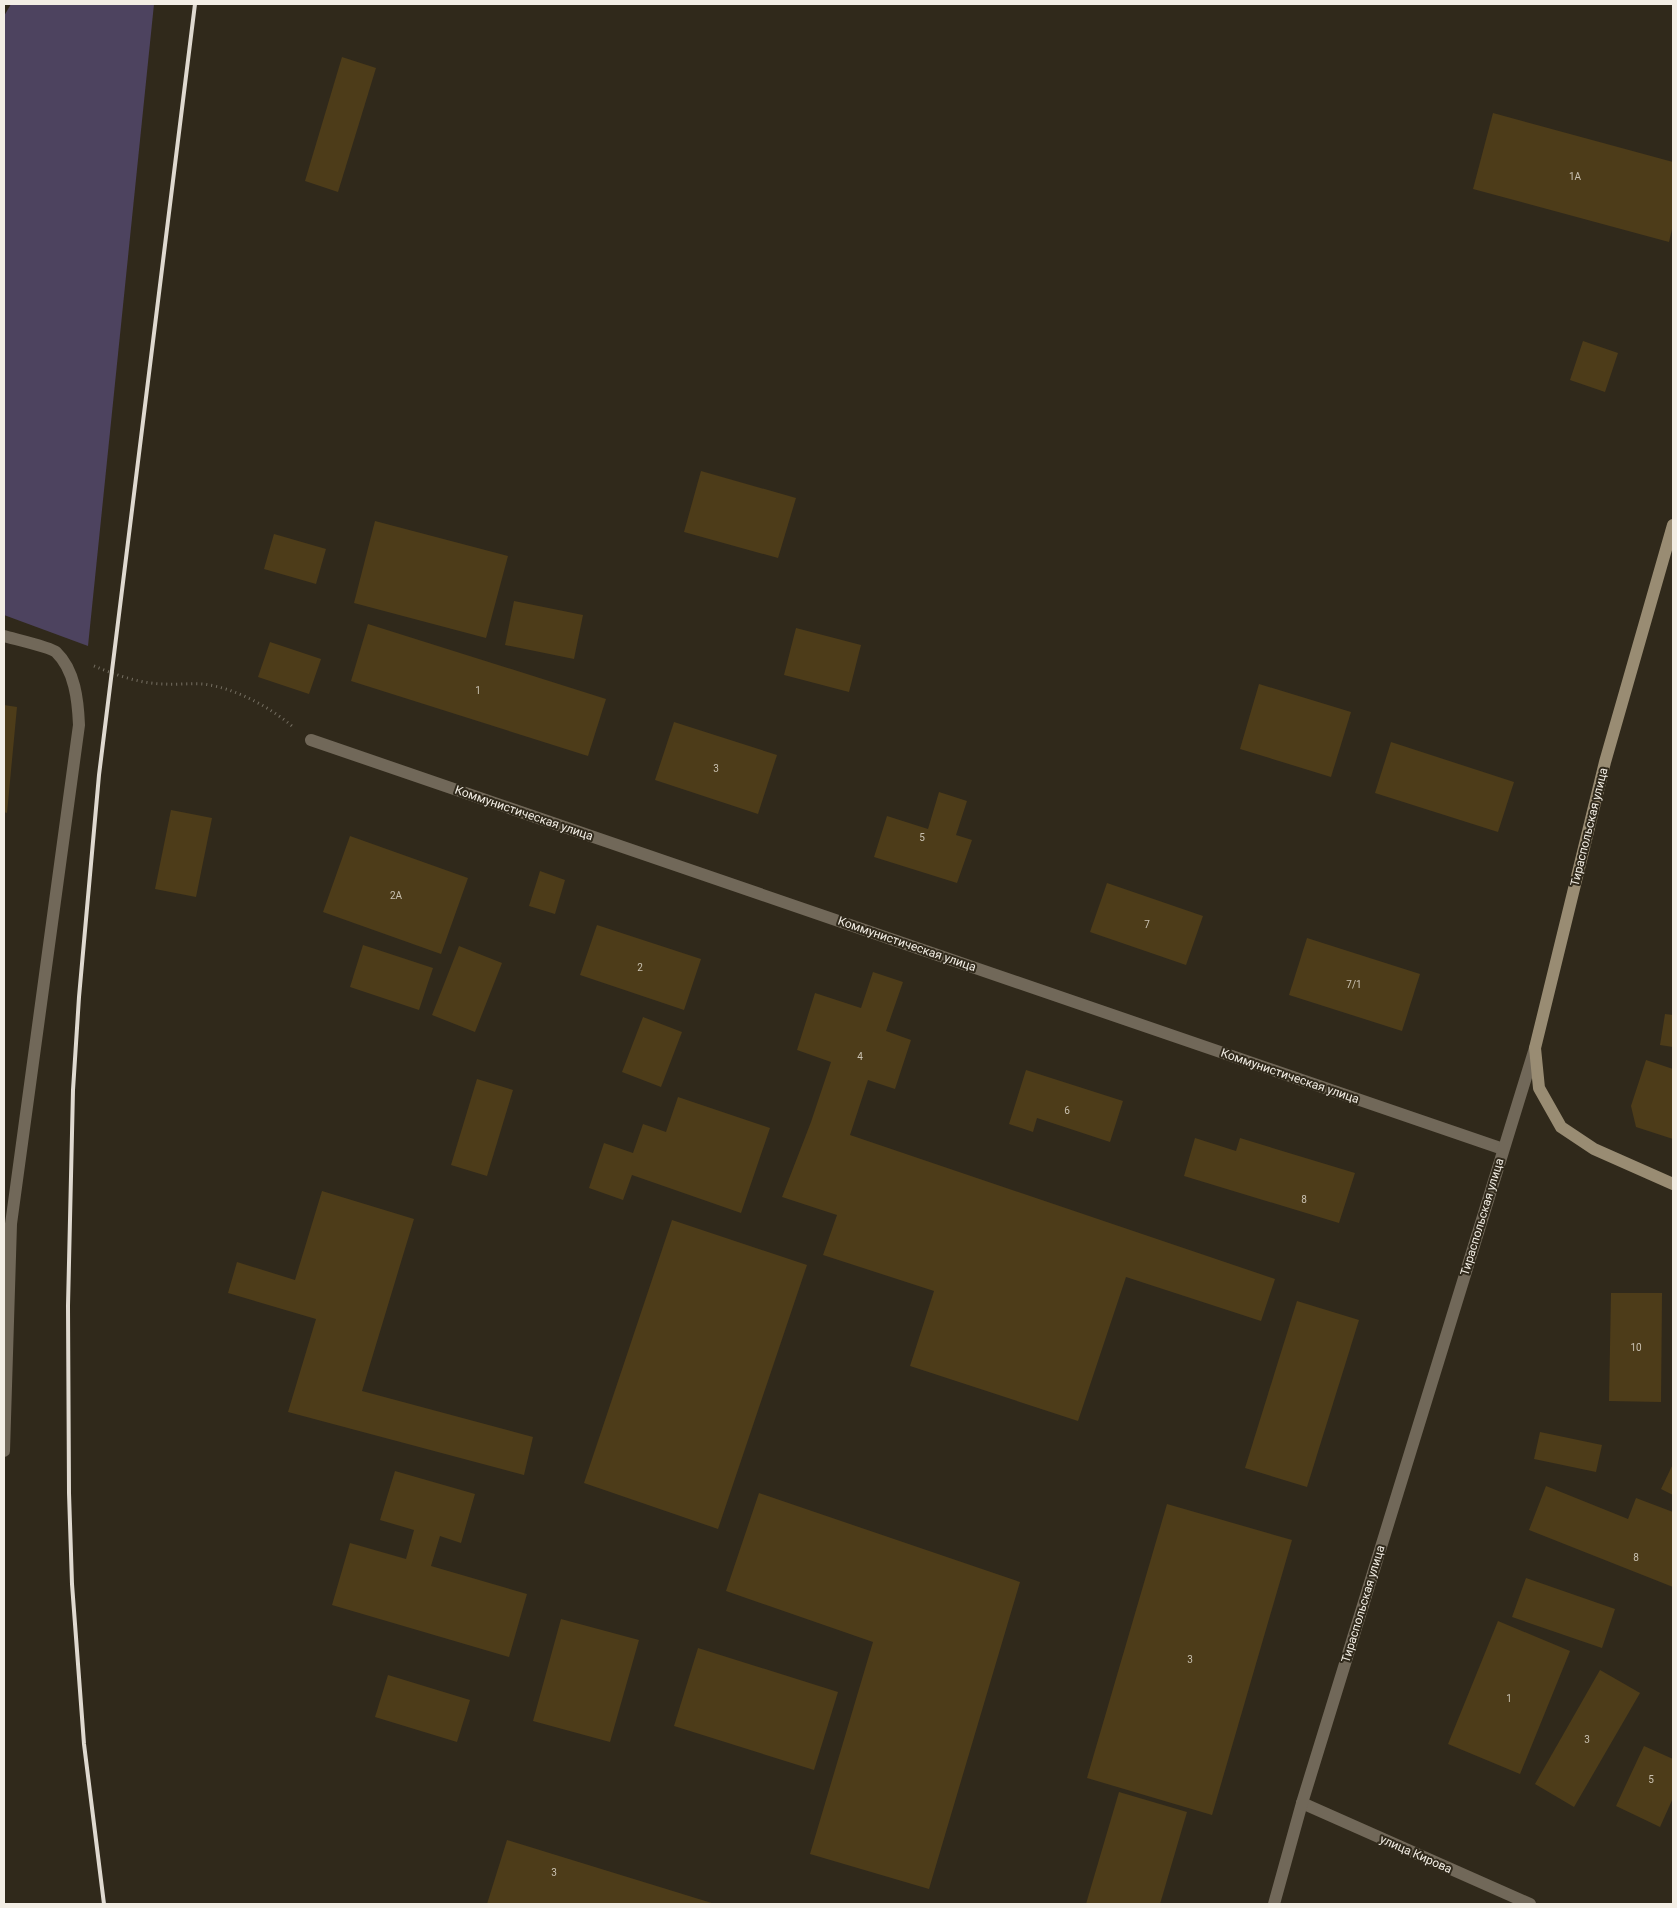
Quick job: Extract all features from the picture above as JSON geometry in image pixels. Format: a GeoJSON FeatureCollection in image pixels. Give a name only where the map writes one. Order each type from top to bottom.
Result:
{"type":"FeatureCollection","features":[{"type":"Feature","properties":{"kind":"main road","name":"Тираспольская улица"},"geometry":{"type":"LineString","coordinates":[[1535,1048],[1605,762],[1673,525]]}},
{"type":"Feature","properties":{"kind":"main road"},"geometry":{"type":"LineString","coordinates":[[1535,1048],[1539,1088],[1561,1127],[1594,1149],[1673,1184]]}},
{"type":"Feature","properties":{"kind":"street"},"geometry":{"type":"LineString","coordinates":[[4,636],[55,651],[67,668],[73,684],[77,699],[79,725],[11,1224],[4,1451]]}},
{"type":"Feature","properties":{"kind":"street","name":"Коммунистическая улица"},"geometry":{"type":"LineString","coordinates":[[311,740],[1502,1149]]}},
{"type":"Feature","properties":{"kind":"street","name":"Тираспольская улица"},"geometry":{"type":"LineString","coordinates":[[1274,1904],[1302,1803],[1502,1149],[1535,1048]]}},
{"type":"Feature","properties":{"kind":"street","name":"улица Кирова"},"geometry":{"type":"LineString","coordinates":[[1302,1803],[1530,1904]]}},
{"type":"Feature","properties":{"kind":"path"},"geometry":{"type":"LineString","coordinates":[[55,651],[111,673],[149,683],[204,684],[221,689],[281,716],[311,740]]}},
{"type":"Feature","properties":{"kind":"shaded area"},"geometry":{"type":"Polygon","coordinates":[[[11,4],[154,4],[88,646],[4,615],[4,16],[11,4]]]}},
{"type":"Feature","properties":{"kind":"building"},"geometry":{"type":"Polygon","coordinates":[[[342,57],[376,68],[338,192],[305,181],[342,57]]]}},
{"type":"Feature","properties":{"kind":"building"},"geometry":{"type":"Polygon","coordinates":[[[1493,113],[1673,162],[1673,225],[1669,242],[1473,189],[1493,113]]]}},
{"type":"Feature","properties":{"kind":"building"},"geometry":{"type":"Polygon","coordinates":[[[1583,341],[1618,353],[1605,392],[1570,380],[1583,341]]]}},
{"type":"Feature","properties":{"kind":"building"},"geometry":{"type":"Polygon","coordinates":[[[701,471],[796,498],[778,558],[684,532],[701,471]]]}},
{"type":"Feature","properties":{"kind":"building"},"geometry":{"type":"Polygon","coordinates":[[[375,521],[508,556],[486,638],[354,603],[375,521]]]}},
{"type":"Feature","properties":{"kind":"building"},"geometry":{"type":"Polygon","coordinates":[[[274,534],[326,549],[316,584],[264,569],[274,534]]]}},
{"type":"Feature","properties":{"kind":"building"},"geometry":{"type":"Polygon","coordinates":[[[514,601],[583,615],[574,659],[505,645],[514,601]]]}},
{"type":"Feature","properties":{"kind":"building"},"geometry":{"type":"Polygon","coordinates":[[[368,624],[606,699],[588,756],[351,681],[368,624]]]}},
{"type":"Feature","properties":{"kind":"building"},"geometry":{"type":"Polygon","coordinates":[[[796,628],[861,645],[849,692],[784,675],[796,628]]]}},
{"type":"Feature","properties":{"kind":"building"},"geometry":{"type":"Polygon","coordinates":[[[270,642],[321,659],[309,694],[258,677],[270,642]]]}},
{"type":"Feature","properties":{"kind":"building"},"geometry":{"type":"Polygon","coordinates":[[[1259,684],[1351,712],[1331,777],[1240,749],[1259,684]]]}},
{"type":"Feature","properties":{"kind":"building"},"geometry":{"type":"Polygon","coordinates":[[[4,705],[17,707],[7,813],[4,812],[4,705]]]}},
{"type":"Feature","properties":{"kind":"building"},"geometry":{"type":"Polygon","coordinates":[[[674,722],[777,755],[758,814],[655,780],[674,722]]]}},
{"type":"Feature","properties":{"kind":"building"},"geometry":{"type":"Polygon","coordinates":[[[1391,742],[1514,782],[1498,832],[1375,793],[1391,742]]]}},
{"type":"Feature","properties":{"kind":"building"},"geometry":{"type":"Polygon","coordinates":[[[939,792],[967,801],[956,835],[972,840],[957,883],[874,857],[887,816],[928,829],[939,792]]]}},
{"type":"Feature","properties":{"kind":"building"},"geometry":{"type":"Polygon","coordinates":[[[171,810],[212,818],[196,897],[155,889],[171,810]]]}},
{"type":"Feature","properties":{"kind":"building"},"geometry":{"type":"Polygon","coordinates":[[[350,836],[468,878],[441,954],[323,912],[350,836]]]}},
{"type":"Feature","properties":{"kind":"building"},"geometry":{"type":"Polygon","coordinates":[[[540,871],[565,880],[555,914],[529,906],[540,871]]]}},
{"type":"Feature","properties":{"kind":"building"},"geometry":{"type":"Polygon","coordinates":[[[1107,883],[1203,916],[1186,965],[1090,932],[1107,883]]]}},
{"type":"Feature","properties":{"kind":"building"},"geometry":{"type":"Polygon","coordinates":[[[597,925],[701,959],[684,1010],[580,975],[597,925]]]}},
{"type":"Feature","properties":{"kind":"building"},"geometry":{"type":"Polygon","coordinates":[[[1307,938],[1420,974],[1402,1031],[1289,995],[1307,938]]]}},
{"type":"Feature","properties":{"kind":"building"},"geometry":{"type":"Polygon","coordinates":[[[363,945],[433,968],[419,1010],[350,987],[363,945]]]}},
{"type":"Feature","properties":{"kind":"building"},"geometry":{"type":"Polygon","coordinates":[[[459,946],[502,963],[475,1032],[432,1015],[459,946]]]}},
{"type":"Feature","properties":{"kind":"building"},"geometry":{"type":"Polygon","coordinates":[[[873,972],[903,982],[886,1031],[911,1040],[895,1089],[868,1080],[850,1135],[1275,1279],[1261,1321],[1126,1277],[1078,1421],[910,1366],[934,1291],[823,1255],[837,1215],[782,1197],[811,1122],[831,1062],[797,1050],[815,993],[861,1008],[873,972]]]}},
{"type":"Feature","properties":{"kind":"building"},"geometry":{"type":"Polygon","coordinates":[[[1665,1014],[1673,1015],[1673,1047],[1660,1045],[1665,1014]]]}},
{"type":"Feature","properties":{"kind":"building"},"geometry":{"type":"Polygon","coordinates":[[[643,1017],[682,1032],[661,1087],[622,1072],[643,1017]]]}},
{"type":"Feature","properties":{"kind":"building"},"geometry":{"type":"Polygon","coordinates":[[[1646,1060],[1673,1069],[1673,1139],[1636,1127],[1631,1106],[1646,1060]]]}},
{"type":"Feature","properties":{"kind":"building"},"geometry":{"type":"Polygon","coordinates":[[[1026,1070],[1123,1101],[1110,1142],[1037,1118],[1033,1132],[1009,1124],[1026,1070]]]}},
{"type":"Feature","properties":{"kind":"building"},"geometry":{"type":"Polygon","coordinates":[[[477,1079],[513,1090],[487,1176],[451,1165],[477,1079]]]}},
{"type":"Feature","properties":{"kind":"building"},"geometry":{"type":"Polygon","coordinates":[[[678,1097],[770,1128],[741,1213],[632,1175],[623,1200],[589,1188],[604,1143],[633,1153],[643,1124],[666,1132],[678,1097]]]}},
{"type":"Feature","properties":{"kind":"building"},"geometry":{"type":"Polygon","coordinates":[[[1195,1138],[1236,1151],[1240,1138],[1355,1173],[1339,1223],[1184,1176],[1195,1138]]]}},
{"type":"Feature","properties":{"kind":"building"},"geometry":{"type":"Polygon","coordinates":[[[322,1191],[414,1219],[362,1391],[533,1437],[524,1475],[288,1412],[316,1319],[228,1293],[237,1262],[295,1280],[322,1191]]]}},
{"type":"Feature","properties":{"kind":"building"},"geometry":{"type":"Polygon","coordinates":[[[672,1220],[807,1265],[718,1529],[584,1483],[672,1220]]]}},
{"type":"Feature","properties":{"kind":"building"},"geometry":{"type":"Polygon","coordinates":[[[1611,1293],[1662,1293],[1661,1402],[1609,1401],[1611,1293]]]}},
{"type":"Feature","properties":{"kind":"building"},"geometry":{"type":"Polygon","coordinates":[[[1297,1301],[1359,1320],[1307,1487],[1245,1468],[1297,1301]]]}},
{"type":"Feature","properties":{"kind":"building"},"geometry":{"type":"Polygon","coordinates":[[[1540,1432],[1602,1445],[1596,1472],[1534,1459],[1540,1432]]]}},
{"type":"Feature","properties":{"kind":"building"},"geometry":{"type":"Polygon","coordinates":[[[1673,1464],[1673,1495],[1661,1489],[1673,1464]]]}},
{"type":"Feature","properties":{"kind":"building"},"geometry":{"type":"Polygon","coordinates":[[[395,1471],[475,1494],[461,1543],[440,1536],[431,1566],[527,1594],[509,1657],[332,1605],[350,1543],[406,1559],[414,1530],[380,1520],[395,1471]]]}},
{"type":"Feature","properties":{"kind":"building"},"geometry":{"type":"Polygon","coordinates":[[[1546,1486],[1628,1519],[1636,1498],[1673,1512],[1673,1587],[1529,1530],[1546,1486]]]}},
{"type":"Feature","properties":{"kind":"building"},"geometry":{"type":"Polygon","coordinates":[[[759,1493],[1020,1582],[929,1889],[810,1854],[873,1642],[726,1591],[759,1493]]]}},
{"type":"Feature","properties":{"kind":"building"},"geometry":{"type":"Polygon","coordinates":[[[1167,1504],[1292,1540],[1212,1815],[1087,1778],[1167,1504]]]}},
{"type":"Feature","properties":{"kind":"building"},"geometry":{"type":"Polygon","coordinates":[[[1526,1578],[1615,1609],[1602,1648],[1512,1617],[1526,1578]]]}},
{"type":"Feature","properties":{"kind":"building"},"geometry":{"type":"Polygon","coordinates":[[[561,1619],[639,1640],[610,1742],[533,1721],[561,1619]]]}},
{"type":"Feature","properties":{"kind":"building"},"geometry":{"type":"Polygon","coordinates":[[[1498,1621],[1570,1651],[1520,1774],[1448,1744],[1498,1621]]]}},
{"type":"Feature","properties":{"kind":"building"},"geometry":{"type":"Polygon","coordinates":[[[698,1648],[838,1692],[814,1770],[674,1726],[698,1648]]]}},
{"type":"Feature","properties":{"kind":"building"},"geometry":{"type":"Polygon","coordinates":[[[1600,1670],[1640,1693],[1574,1807],[1535,1784],[1600,1670]]]}},
{"type":"Feature","properties":{"kind":"building"},"geometry":{"type":"Polygon","coordinates":[[[388,1675],[470,1700],[457,1742],[375,1717],[388,1675]]]}},
{"type":"Feature","properties":{"kind":"building"},"geometry":{"type":"Polygon","coordinates":[[[1644,1746],[1673,1759],[1673,1798],[1660,1827],[1616,1806],[1644,1746]]]}},
{"type":"Feature","properties":{"kind":"building"},"geometry":{"type":"Polygon","coordinates":[[[1119,1792],[1187,1812],[1160,1904],[1086,1904],[1119,1792]]]}},
{"type":"Feature","properties":{"kind":"building"},"geometry":{"type":"Polygon","coordinates":[[[507,1840],[715,1904],[487,1904],[507,1840]]]}},
{"type":"Feature","properties":{"kind":"railway"},"geometry":{"type":"LineString","coordinates":[[104,1904],[84,1744],[72,1584],[69,1493],[68,1306],[73,1090],[79,997],[99,775],[195,4]]}}]}
